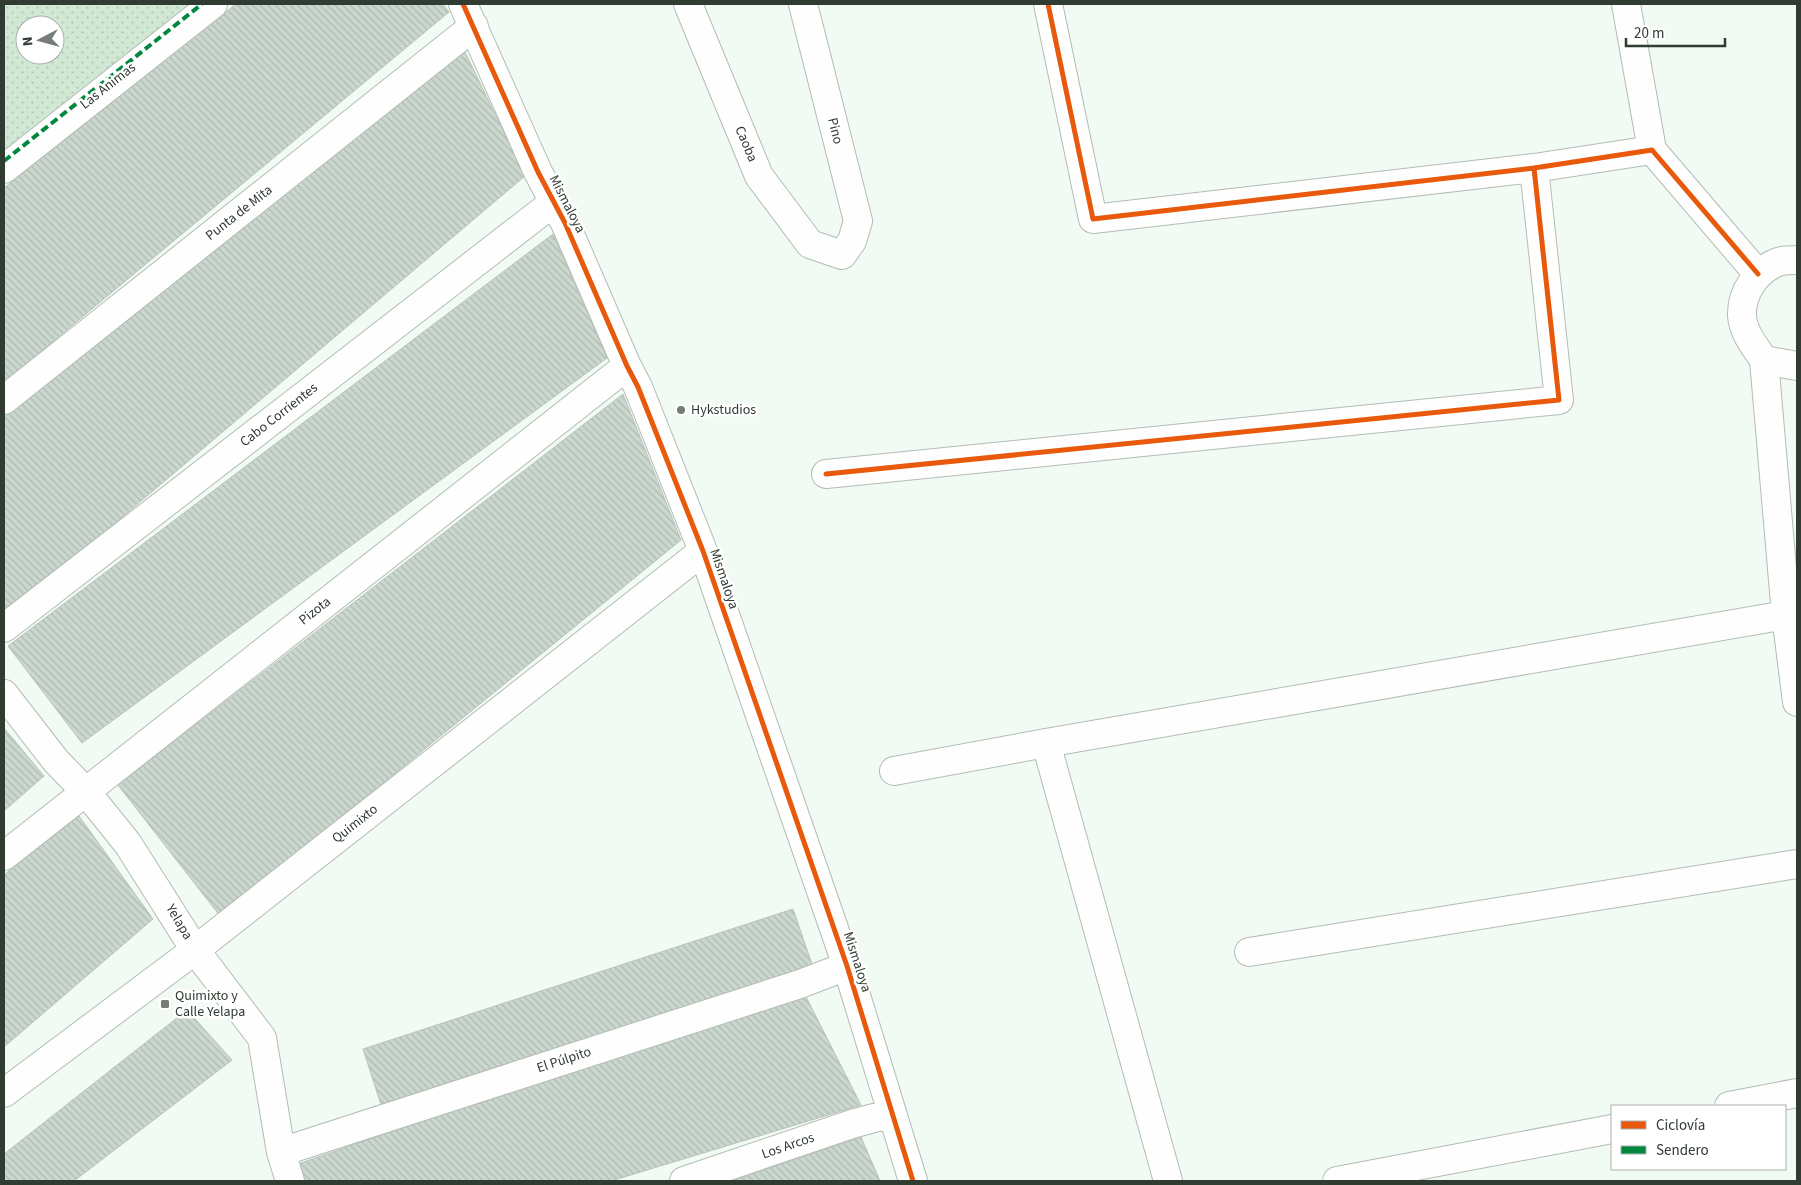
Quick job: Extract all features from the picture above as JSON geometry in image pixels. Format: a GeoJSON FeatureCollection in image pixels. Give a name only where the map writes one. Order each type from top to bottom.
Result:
{"type":"FeatureCollection","features":[{"type":"Feature","properties":{"kind":"street","name":"Las Animas"},"geometry":{"type":"LineString","coordinates":[[4,169],[213,4]]}},
{"type":"Feature","properties":{"kind":"street","name":"Caoba"},"geometry":{"type":"LineString","coordinates":[[688,4],[759,176],[810,244],[842,254]]}},
{"type":"Feature","properties":{"kind":"street","name":"Pino"},"geometry":{"type":"LineString","coordinates":[[803,4],[858,221],[852,241],[842,254]]}},
{"type":"Feature","properties":{"kind":"street"},"geometry":{"type":"LineString","coordinates":[[1048,4],[1092,219],[1534,168],[1652,150]]}},
{"type":"Feature","properties":{"kind":"street"},"geometry":{"type":"LineString","coordinates":[[1626,4],[1652,150],[1758,274]]}},
{"type":"Feature","properties":{"kind":"street","name":"Mismaloya"},"geometry":{"type":"LineString","coordinates":[[469,15],[538,172],[554,202],[638,387],[703,552],[847,966],[913,1181]]}},
{"type":"Feature","properties":{"kind":"street","name":"Punta de Mita"},"geometry":{"type":"LineString","coordinates":[[4,400],[469,15]]}},
{"type":"Feature","properties":{"kind":"street"},"geometry":{"type":"LineString","coordinates":[[826,474],[1559,400],[1534,168]]}},
{"type":"Feature","properties":{"kind":"street","name":"Cabo Corrientes"},"geometry":{"type":"LineString","coordinates":[[4,628],[554,202]]}},
{"type":"Feature","properties":{"kind":"street"},"geometry":{"type":"LineString","coordinates":[[1797,260],[1779,261],[1758,274],[1746,293],[1742,316],[1749,339],[1764,360],[1792,614],[1797,702]]}},
{"type":"Feature","properties":{"kind":"street"},"geometry":{"type":"LineString","coordinates":[[1764,360],[1797,366]]}},
{"type":"Feature","properties":{"kind":"street","name":"Pizota"},"geometry":{"type":"LineString","coordinates":[[4,856],[627,366]]}},
{"type":"Feature","properties":{"kind":"street","name":"Quimixto"},"geometry":{"type":"LineString","coordinates":[[4,1092],[195,950],[703,552]]}},
{"type":"Feature","properties":{"kind":"street"},"geometry":{"type":"LineString","coordinates":[[894,770],[1792,614]]}},
{"type":"Feature","properties":{"kind":"street","name":"Yelapa"},"geometry":{"type":"LineString","coordinates":[[4,694],[56,761],[87,792],[128,844],[195,950],[262,1038],[281,1152],[290,1181]]}},
{"type":"Feature","properties":{"kind":"street"},"geometry":{"type":"LineString","coordinates":[[1046,743],[1168,1181]]}},
{"type":"Feature","properties":{"kind":"street"},"geometry":{"type":"LineString","coordinates":[[1249,952],[1797,864]]}},
{"type":"Feature","properties":{"kind":"street","name":"El Púlpito"},"geometry":{"type":"LineString","coordinates":[[281,1152],[800,984],[847,966]]}},
{"type":"Feature","properties":{"kind":"street"},"geometry":{"type":"LineString","coordinates":[[1734,1105],[1797,1093]]}},
{"type":"Feature","properties":{"kind":"street","name":"Los Arcos"},"geometry":{"type":"LineString","coordinates":[[684,1181],[852,1124],[892,1114]]}},
{"type":"Feature","properties":{"kind":"street"},"geometry":{"type":"LineString","coordinates":[[1337,1181],[1611,1128]]}},
{"type":"Feature","properties":{"kind":"green space"},"geometry":{"type":"Polygon","coordinates":[[[4,4],[202,4],[4,161],[4,4]]]}},
{"type":"Feature","properties":{"kind":"building"},"geometry":{"type":"Polygon","coordinates":[[[236,4],[443,4],[449,12],[4,382],[4,188],[236,4]]]}},
{"type":"Feature","properties":{"kind":"building"},"geometry":{"type":"Polygon","coordinates":[[[463,48],[525,176],[4,617],[4,417],[463,48]]]}},
{"type":"Feature","properties":{"kind":"building"},"geometry":{"type":"Polygon","coordinates":[[[553,234],[607,358],[82,743],[8,646],[553,234]]]}},
{"type":"Feature","properties":{"kind":"building"},"geometry":{"type":"Polygon","coordinates":[[[623,394],[681,540],[220,916],[118,785],[623,394]]]}},
{"type":"Feature","properties":{"kind":"building"},"geometry":{"type":"Polygon","coordinates":[[[4,728],[44,776],[4,811],[4,728]]]}},
{"type":"Feature","properties":{"kind":"building"},"geometry":{"type":"Polygon","coordinates":[[[79,816],[153,919],[4,1047],[4,875],[79,816]]]}},
{"type":"Feature","properties":{"kind":"building"},"geometry":{"type":"Polygon","coordinates":[[[793,909],[814,970],[383,1111],[363,1049],[793,909]]]}},
{"type":"Feature","properties":{"kind":"building"},"geometry":{"type":"Polygon","coordinates":[[[802,989],[861,1105],[611,1181],[305,1181],[298,1164],[802,989]]]}},
{"type":"Feature","properties":{"kind":"building"},"geometry":{"type":"Polygon","coordinates":[[[187,1010],[232,1060],[74,1181],[4,1181],[4,1154],[187,1010]]]}},
{"type":"Feature","properties":{"kind":"building"},"geometry":{"type":"Polygon","coordinates":[[[861,1137],[880,1181],[732,1181],[861,1137]]]}},
{"type":"Feature","properties":{"kind":"marked path"},"geometry":{"type":"LineString","coordinates":[[4,161],[202,4]]}},
{"type":"Feature","properties":{"kind":"cycle path"},"geometry":{"type":"LineString","coordinates":[[463,4],[538,172],[565,223],[627,366],[638,387],[703,551],[847,966],[913,1181]]}},
{"type":"Feature","properties":{"kind":"cycle path"},"geometry":{"type":"LineString","coordinates":[[1048,4],[1093,219],[1534,168],[1652,150],[1758,274]]}},
{"type":"Feature","properties":{"kind":"cycle path"},"geometry":{"type":"LineString","coordinates":[[826,474],[1559,400],[1534,168]]}},
{"type":"Feature","properties":{"kind":"place","name":"Hykstudios"},"geometry":{"type":"Point","coordinates":[681,410]}},
{"type":"Feature","properties":{"kind":"place","name":"Quimixto y Calle Yelapa"},"geometry":{"type":"Point","coordinates":[165,1004]}}]}
